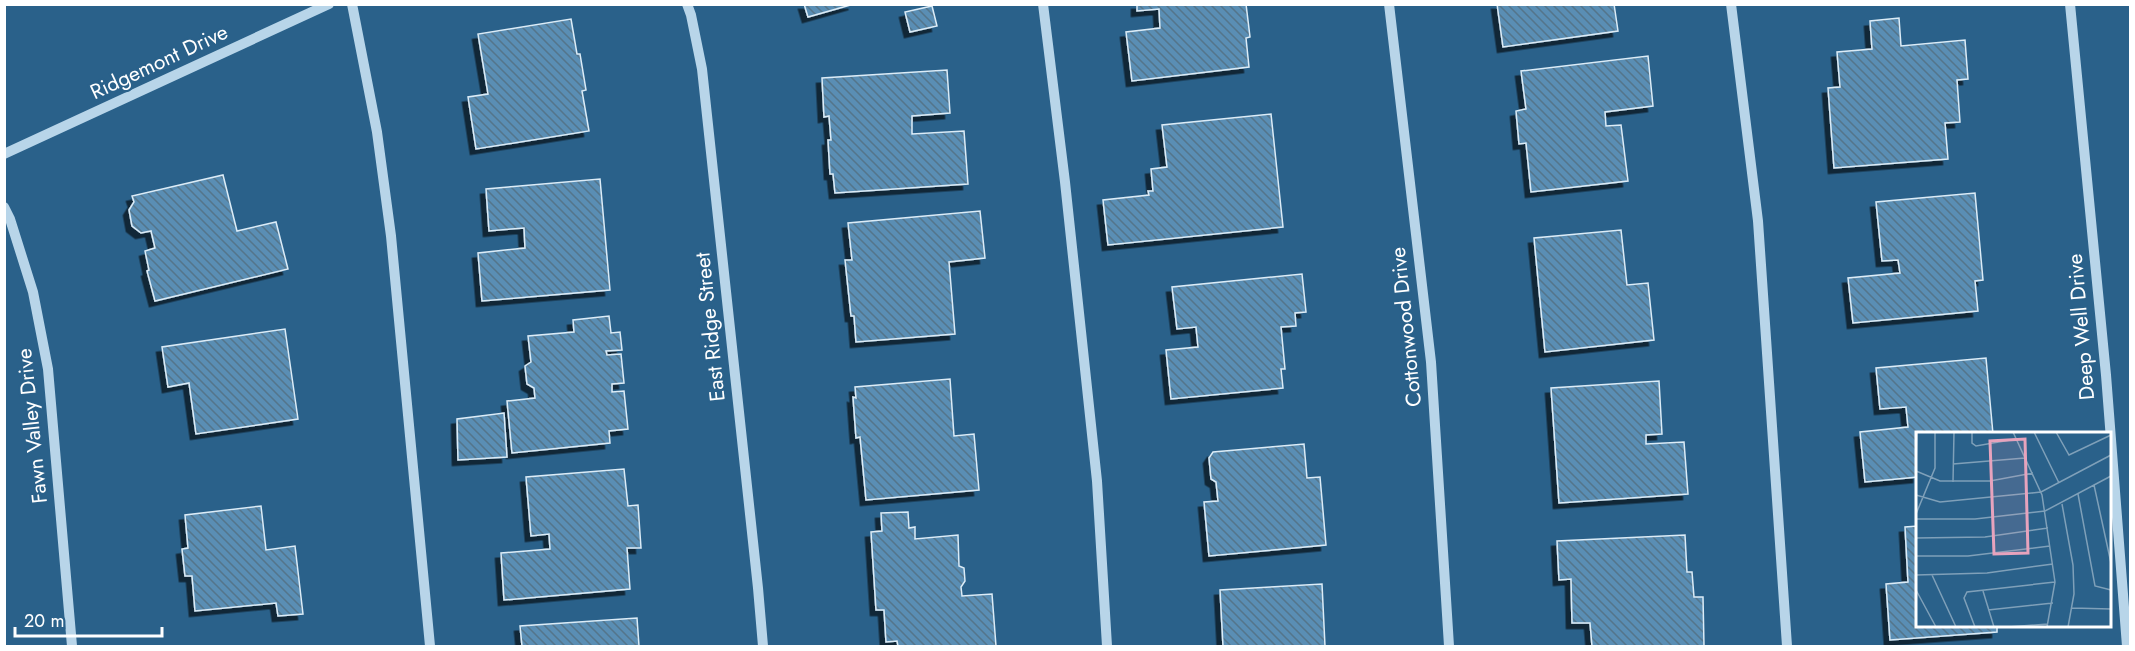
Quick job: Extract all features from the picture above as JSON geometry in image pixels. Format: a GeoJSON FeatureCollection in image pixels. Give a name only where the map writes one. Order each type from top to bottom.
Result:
{"type":"FeatureCollection","features":[{"type":"Feature","properties":{"kind":"street","name":"Ridgemont Drive"},"geometry":{"type":"LineString","coordinates":[[4,154],[329,4]]}},
{"type":"Feature","properties":{"kind":"street"},"geometry":{"type":"LineString","coordinates":[[352,4],[377,132],[391,236],[430,646]]}},
{"type":"Feature","properties":{"kind":"street","name":"East Ridge Street"},"geometry":{"type":"LineString","coordinates":[[687,4],[702,69],[763,646]]}},
{"type":"Feature","properties":{"kind":"street"},"geometry":{"type":"LineString","coordinates":[[1043,4],[1065,182],[1096,481],[1107,646]]}},
{"type":"Feature","properties":{"kind":"street","name":"Cottonwood Drive"},"geometry":{"type":"LineString","coordinates":[[1389,4],[1431,362],[1449,646]]}},
{"type":"Feature","properties":{"kind":"street"},"geometry":{"type":"LineString","coordinates":[[1731,4],[1758,221],[1787,646]]}},
{"type":"Feature","properties":{"kind":"street","name":"Deep Well Drive"},"geometry":{"type":"LineString","coordinates":[[2070,4],[2110,432]]}},
{"type":"Feature","properties":{"kind":"street","name":"Fawn Valley Drive"},"geometry":{"type":"LineString","coordinates":[[4,207],[10,219],[33,292],[48,369],[72,646]]}},
{"type":"Feature","properties":{"kind":"street","name":"Deep Well Drive"},"geometry":{"type":"LineString","coordinates":[[2111,440],[2127,646]]}},
{"type":"Feature","properties":{"kind":"building"},"geometry":{"type":"Polygon","coordinates":[[[804,4],[854,4],[808,17],[804,4]]]}},
{"type":"Feature","properties":{"kind":"building"},"geometry":{"type":"Polygon","coordinates":[[[1137,4],[1246,4],[1250,37],[1246,38],[1249,67],[1132,81],[1126,32],[1160,28],[1159,9],[1137,11],[1137,4]]]}},
{"type":"Feature","properties":{"kind":"building"},"geometry":{"type":"Polygon","coordinates":[[[1497,4],[1614,4],[1618,31],[1503,47],[1497,4]]]}},
{"type":"Feature","properties":{"kind":"building"},"geometry":{"type":"Polygon","coordinates":[[[932,6],[937,26],[910,32],[905,12],[932,6]]]}},
{"type":"Feature","properties":{"kind":"building"},"geometry":{"type":"Polygon","coordinates":[[[1899,18],[1901,46],[1965,40],[1968,79],[1957,80],[1960,122],[1945,123],[1948,159],[1834,168],[1828,88],[1840,87],[1837,52],[1872,49],[1870,21],[1899,18]]]}},
{"type":"Feature","properties":{"kind":"building"},"geometry":{"type":"Polygon","coordinates":[[[571,19],[586,90],[582,91],[589,131],[476,149],[468,97],[488,94],[478,34],[571,19]]]}},
{"type":"Feature","properties":{"kind":"building"},"geometry":{"type":"Polygon","coordinates":[[[1648,56],[1653,106],[1605,112],[1606,126],[1621,125],[1628,181],[1531,192],[1526,143],[1519,144],[1516,111],[1526,109],[1521,71],[1648,56]]]}},
{"type":"Feature","properties":{"kind":"building"},"geometry":{"type":"Polygon","coordinates":[[[947,70],[950,113],[912,116],[912,134],[964,131],[968,184],[835,193],[833,174],[830,174],[829,116],[824,117],[822,78],[947,70]]]}},
{"type":"Feature","properties":{"kind":"building"},"geometry":{"type":"Polygon","coordinates":[[[1271,114],[1283,227],[1108,245],[1103,200],[1149,195],[1148,191],[1153,191],[1151,169],[1167,167],[1162,125],[1271,114]]]}},
{"type":"Feature","properties":{"kind":"building"},"geometry":{"type":"Polygon","coordinates":[[[223,175],[237,231],[276,222],[288,269],[155,301],[147,271],[149,270],[145,251],[155,248],[151,231],[141,233],[132,226],[129,210],[134,202],[132,196],[223,175]]]}},
{"type":"Feature","properties":{"kind":"building"},"geometry":{"type":"Polygon","coordinates":[[[600,179],[610,290],[482,301],[478,253],[525,248],[524,228],[489,231],[486,189],[600,179]]]}},
{"type":"Feature","properties":{"kind":"building"},"geometry":{"type":"Polygon","coordinates":[[[1975,193],[1983,280],[1975,281],[1978,311],[1853,323],[1848,278],[1900,273],[1898,260],[1882,261],[1876,202],[1975,193]]]}},
{"type":"Feature","properties":{"kind":"building"},"geometry":{"type":"Polygon","coordinates":[[[980,211],[985,258],[949,262],[955,334],[856,342],[845,260],[852,260],[848,223],[980,211]]]}},
{"type":"Feature","properties":{"kind":"building"},"geometry":{"type":"Polygon","coordinates":[[[1621,230],[1627,285],[1648,283],[1654,340],[1545,352],[1534,238],[1621,230]]]}},
{"type":"Feature","properties":{"kind":"building"},"geometry":{"type":"Polygon","coordinates":[[[1302,274],[1306,312],[1295,313],[1296,326],[1281,327],[1285,369],[1281,369],[1283,388],[1171,399],[1166,350],[1198,347],[1196,327],[1177,329],[1172,287],[1302,274]]]}},
{"type":"Feature","properties":{"kind":"building"},"geometry":{"type":"Polygon","coordinates":[[[609,316],[611,333],[620,332],[622,350],[606,351],[607,355],[621,354],[624,383],[612,384],[612,392],[624,391],[628,429],[609,431],[610,443],[512,453],[507,401],[535,398],[534,388],[527,384],[525,366],[531,362],[528,336],[574,332],[573,320],[609,316]]]}},
{"type":"Feature","properties":{"kind":"building"},"geometry":{"type":"Polygon","coordinates":[[[285,329],[298,419],[196,434],[189,383],[168,387],[162,347],[285,329]]]}},
{"type":"Feature","properties":{"kind":"building"},"geometry":{"type":"Polygon","coordinates":[[[1986,358],[1993,432],[1916,432],[1916,477],[1865,482],[1860,432],[1908,427],[1906,407],[1880,409],[1876,368],[1986,358]]]}},
{"type":"Feature","properties":{"kind":"building"},"geometry":{"type":"Polygon","coordinates":[[[950,379],[954,436],[974,434],[979,490],[866,500],[860,437],[856,438],[853,397],[856,398],[855,387],[950,379]]]}},
{"type":"Feature","properties":{"kind":"building"},"geometry":{"type":"Polygon","coordinates":[[[1659,381],[1662,434],[1646,435],[1646,444],[1684,442],[1688,494],[1559,503],[1551,388],[1659,381]]]}},
{"type":"Feature","properties":{"kind":"building"},"geometry":{"type":"Polygon","coordinates":[[[504,413],[507,457],[458,460],[457,419],[504,413]]]}},
{"type":"Feature","properties":{"kind":"building"},"geometry":{"type":"Polygon","coordinates":[[[1304,444],[1307,478],[1320,477],[1326,545],[1209,556],[1204,502],[1218,501],[1216,482],[1211,479],[1209,458],[1213,452],[1304,444]]]}},
{"type":"Feature","properties":{"kind":"building"},"geometry":{"type":"Polygon","coordinates":[[[624,469],[628,506],[638,505],[641,548],[627,548],[630,589],[504,600],[501,553],[550,549],[549,534],[531,536],[526,477],[624,469]]]}},
{"type":"Feature","properties":{"kind":"building"},"geometry":{"type":"Polygon","coordinates":[[[261,506],[266,550],[295,546],[303,614],[278,616],[276,603],[195,611],[192,576],[185,576],[182,549],[188,548],[185,515],[261,506]]]}},
{"type":"Feature","properties":{"kind":"building"},"geometry":{"type":"Polygon","coordinates":[[[908,512],[909,528],[915,527],[915,539],[958,535],[959,566],[964,568],[965,581],[961,587],[962,596],[992,594],[996,646],[898,646],[897,641],[886,642],[884,610],[876,610],[871,532],[882,531],[881,513],[908,512]]]}},
{"type":"Feature","properties":{"kind":"building"},"geometry":{"type":"Polygon","coordinates":[[[1916,526],[1916,627],[1997,627],[1997,632],[1890,640],[1886,584],[1908,582],[1905,527],[1916,526]]]}},
{"type":"Feature","properties":{"kind":"building"},"geometry":{"type":"Polygon","coordinates":[[[1685,535],[1687,572],[1692,572],[1694,597],[1703,597],[1704,646],[1592,646],[1590,623],[1572,623],[1571,579],[1559,580],[1557,541],[1685,535]]]}},
{"type":"Feature","properties":{"kind":"building"},"geometry":{"type":"Polygon","coordinates":[[[1322,584],[1325,646],[1223,646],[1220,590],[1322,584]]]}},
{"type":"Feature","properties":{"kind":"building"},"geometry":{"type":"Polygon","coordinates":[[[637,618],[639,646],[522,646],[520,626],[637,618]]]}}]}
